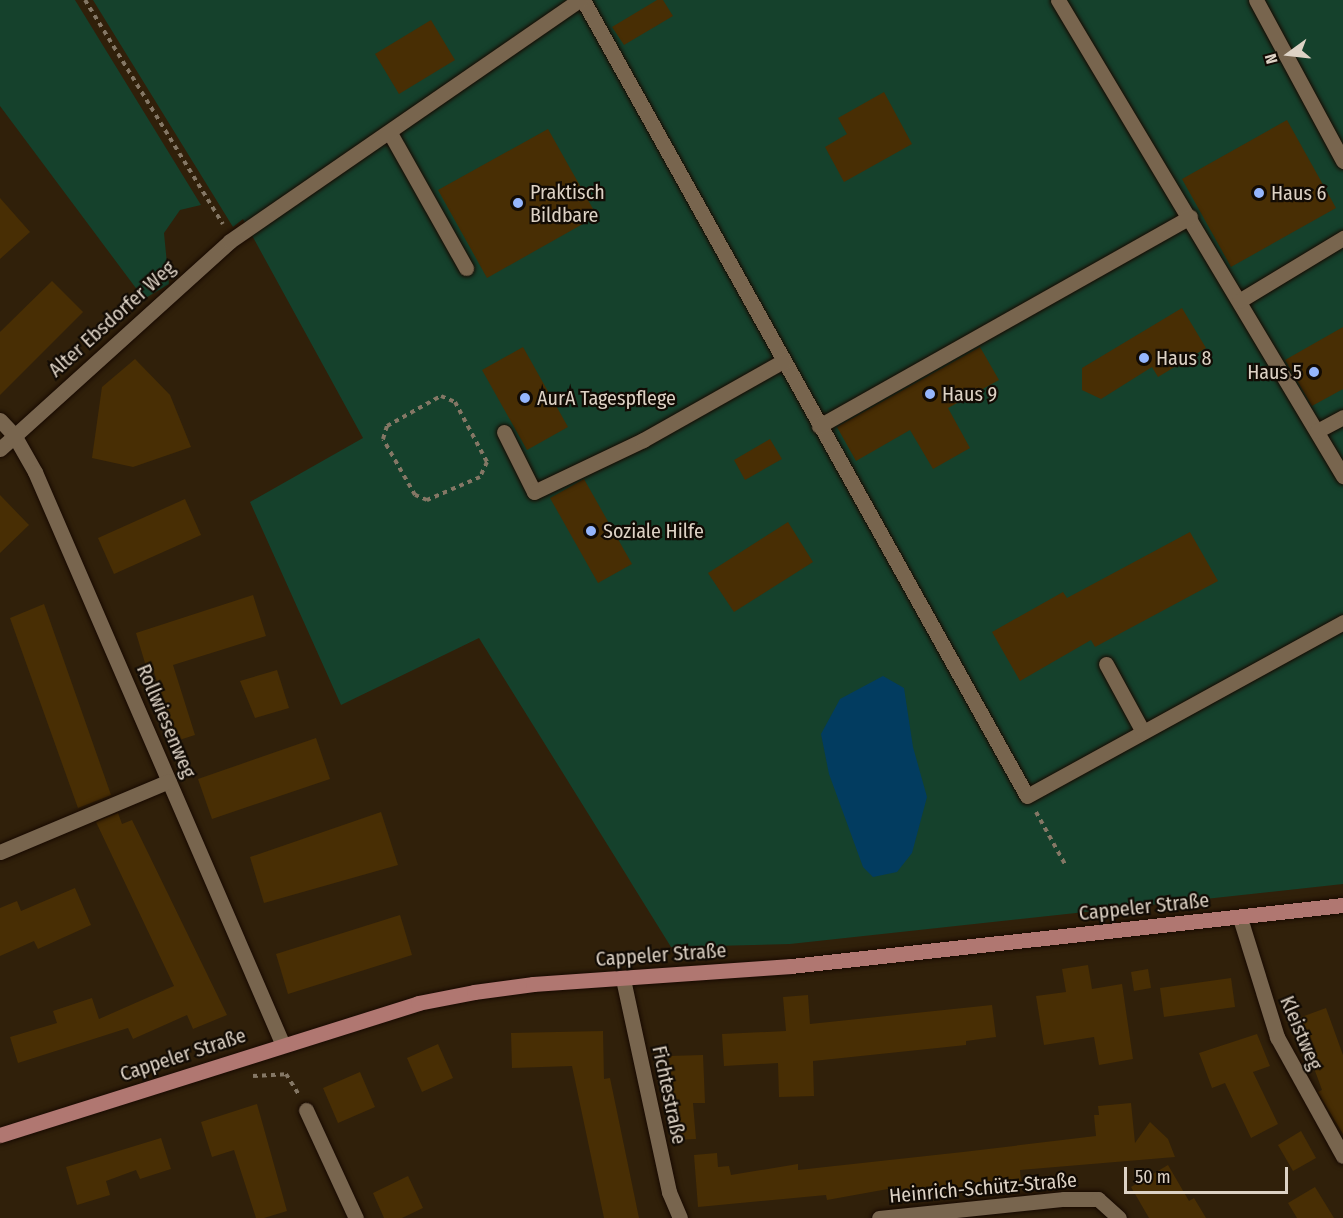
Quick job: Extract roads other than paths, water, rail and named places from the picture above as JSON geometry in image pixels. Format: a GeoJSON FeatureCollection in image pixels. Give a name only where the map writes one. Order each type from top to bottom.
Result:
{"type":"FeatureCollection","features":[{"type":"Feature","properties":{"kind":"main road","name":"Cappeler Straße"},"geometry":{"type":"LineString","coordinates":[[0,1135],[418,1003],[533,984],[791,966],[1343,905]]}},
{"type":"Feature","properties":{"kind":"street"},"geometry":{"type":"LineString","coordinates":[[581,0],[1026,796],[1343,622]]}},
{"type":"Feature","properties":{"kind":"street","name":"Alter Ebsdorfer Weg"},"geometry":{"type":"LineString","coordinates":[[0,449],[230,241],[581,0]]}},
{"type":"Feature","properties":{"kind":"street"},"geometry":{"type":"LineString","coordinates":[[1058,0],[1343,476]]}},
{"type":"Feature","properties":{"kind":"street"},"geometry":{"type":"LineString","coordinates":[[1256,0],[1343,161]]}},
{"type":"Feature","properties":{"kind":"street"},"geometry":{"type":"LineString","coordinates":[[390,133],[466,268]]}},
{"type":"Feature","properties":{"kind":"street"},"geometry":{"type":"LineString","coordinates":[[819,426],[1190,217]]}},
{"type":"Feature","properties":{"kind":"street"},"geometry":{"type":"LineString","coordinates":[[1239,301],[1343,238]]}},
{"type":"Feature","properties":{"kind":"street"},"geometry":{"type":"LineString","coordinates":[[504,432],[534,492],[643,440],[783,361]]}},
{"type":"Feature","properties":{"kind":"street"},"geometry":{"type":"LineString","coordinates":[[1317,431],[1343,417]]}},
{"type":"Feature","properties":{"kind":"street","name":"Rollwiesenweg"},"geometry":{"type":"LineString","coordinates":[[0,420],[14,435],[35,472],[283,1045]]}},
{"type":"Feature","properties":{"kind":"street"},"geometry":{"type":"LineString","coordinates":[[1106,664],[1143,732]]}},
{"type":"Feature","properties":{"kind":"street"},"geometry":{"type":"LineString","coordinates":[[0,852],[169,781]]}},
{"type":"Feature","properties":{"kind":"street","name":"Kleistweg"},"geometry":{"type":"LineString","coordinates":[[1240,918],[1277,1037],[1343,1156]]}},
{"type":"Feature","properties":{"kind":"street","name":"Fichtestraße"},"geometry":{"type":"LineString","coordinates":[[623,979],[669,1192],[680,1218]]}},
{"type":"Feature","properties":{"kind":"street"},"geometry":{"type":"LineString","coordinates":[[306,1110],[356,1218]]}},
{"type":"Feature","properties":{"kind":"street","name":"Heinrich-Schütz-Straße"},"geometry":{"type":"LineString","coordinates":[[879,1218],[1064,1199],[1098,1199],[1119,1218]]}},
{"type":"Feature","properties":{"kind":"water"},"geometry":{"type":"Polygon","coordinates":[[[883,676],[904,688],[913,747],[927,797],[912,853],[897,872],[873,877],[863,867],[829,774],[821,734],[840,699],[883,676]]]}},
{"type":"Feature","properties":{"kind":"place","name":"Haus 6"},"geometry":{"type":"Point","coordinates":[1259,193]}},
{"type":"Feature","properties":{"kind":"place","name":"Praktisch Bildbare"},"geometry":{"type":"Point","coordinates":[518,203]}},
{"type":"Feature","properties":{"kind":"place","name":"Haus 8"},"geometry":{"type":"Point","coordinates":[1144,358]}},
{"type":"Feature","properties":{"kind":"place","name":"Haus 5"},"geometry":{"type":"Point","coordinates":[1314,372]}},
{"type":"Feature","properties":{"kind":"place","name":"Haus 9"},"geometry":{"type":"Point","coordinates":[930,394]}},
{"type":"Feature","properties":{"kind":"place","name":"AurA Tagespflege"},"geometry":{"type":"Point","coordinates":[525,398]}},
{"type":"Feature","properties":{"kind":"place","name":"Soziale Hilfe"},"geometry":{"type":"Point","coordinates":[591,531]}}]}
